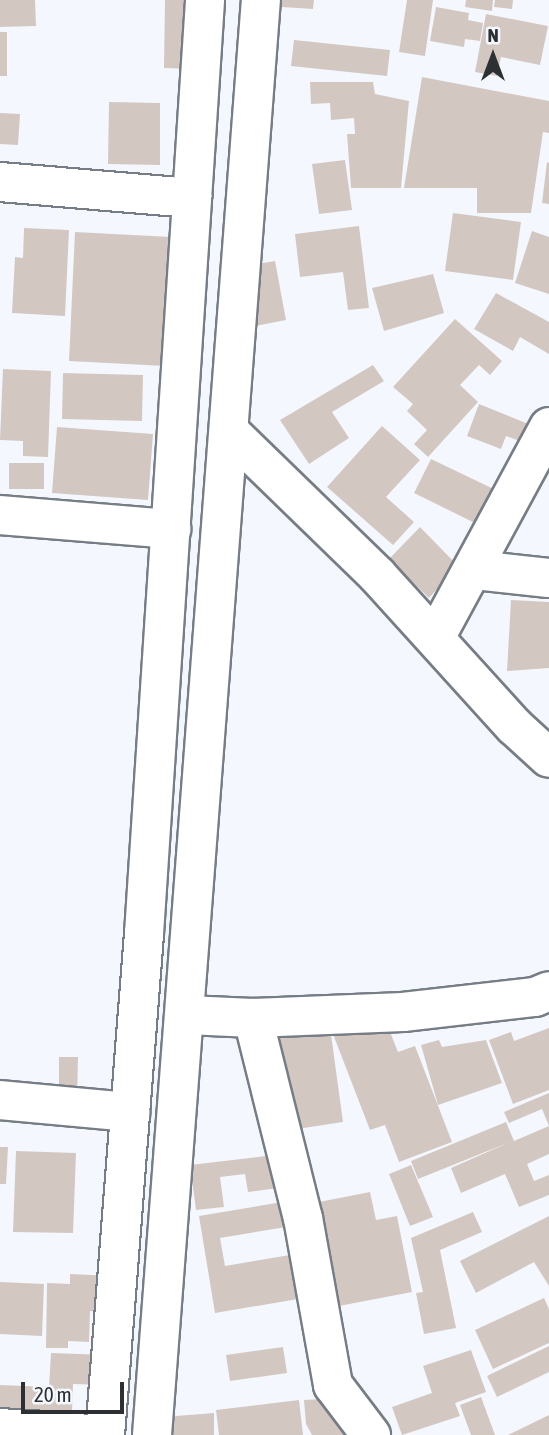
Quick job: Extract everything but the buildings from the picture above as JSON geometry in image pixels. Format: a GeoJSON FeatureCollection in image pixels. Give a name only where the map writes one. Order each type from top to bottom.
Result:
{"type":"FeatureCollection","features":[{"type":"Feature","properties":{"kind":"main road"},"geometry":{"type":"LineString","coordinates":[[0,1428],[105,1435],[171,529],[205,0]]}},
{"type":"Feature","properties":{"kind":"main road"},"geometry":{"type":"LineString","coordinates":[[152,1435],[187,1016],[261,0]]}},
{"type":"Feature","properties":{"kind":"main road"},"geometry":{"type":"LineString","coordinates":[[0,182],[192,198]]}},
{"type":"Feature","properties":{"kind":"main road"},"geometry":{"type":"LineString","coordinates":[[435,638],[475,569],[549,427]]}},
{"type":"Feature","properties":{"kind":"main road"},"geometry":{"type":"LineString","coordinates":[[230,432],[435,638],[549,758]]}},
{"type":"Feature","properties":{"kind":"main road"},"geometry":{"type":"LineString","coordinates":[[0,515],[171,529]]}},
{"type":"Feature","properties":{"kind":"main road"},"geometry":{"type":"LineString","coordinates":[[475,569],[549,578]]}},
{"type":"Feature","properties":{"kind":"main road"},"geometry":{"type":"LineString","coordinates":[[187,1016],[253,1018],[403,1012],[535,997],[549,991]]}},
{"type":"Feature","properties":{"kind":"main road"},"geometry":{"type":"LineString","coordinates":[[253,1018],[303,1218],[333,1385],[370,1435]]}},
{"type":"Feature","properties":{"kind":"main road"},"geometry":{"type":"LineString","coordinates":[[0,1100],[130,1112]]}}]}
